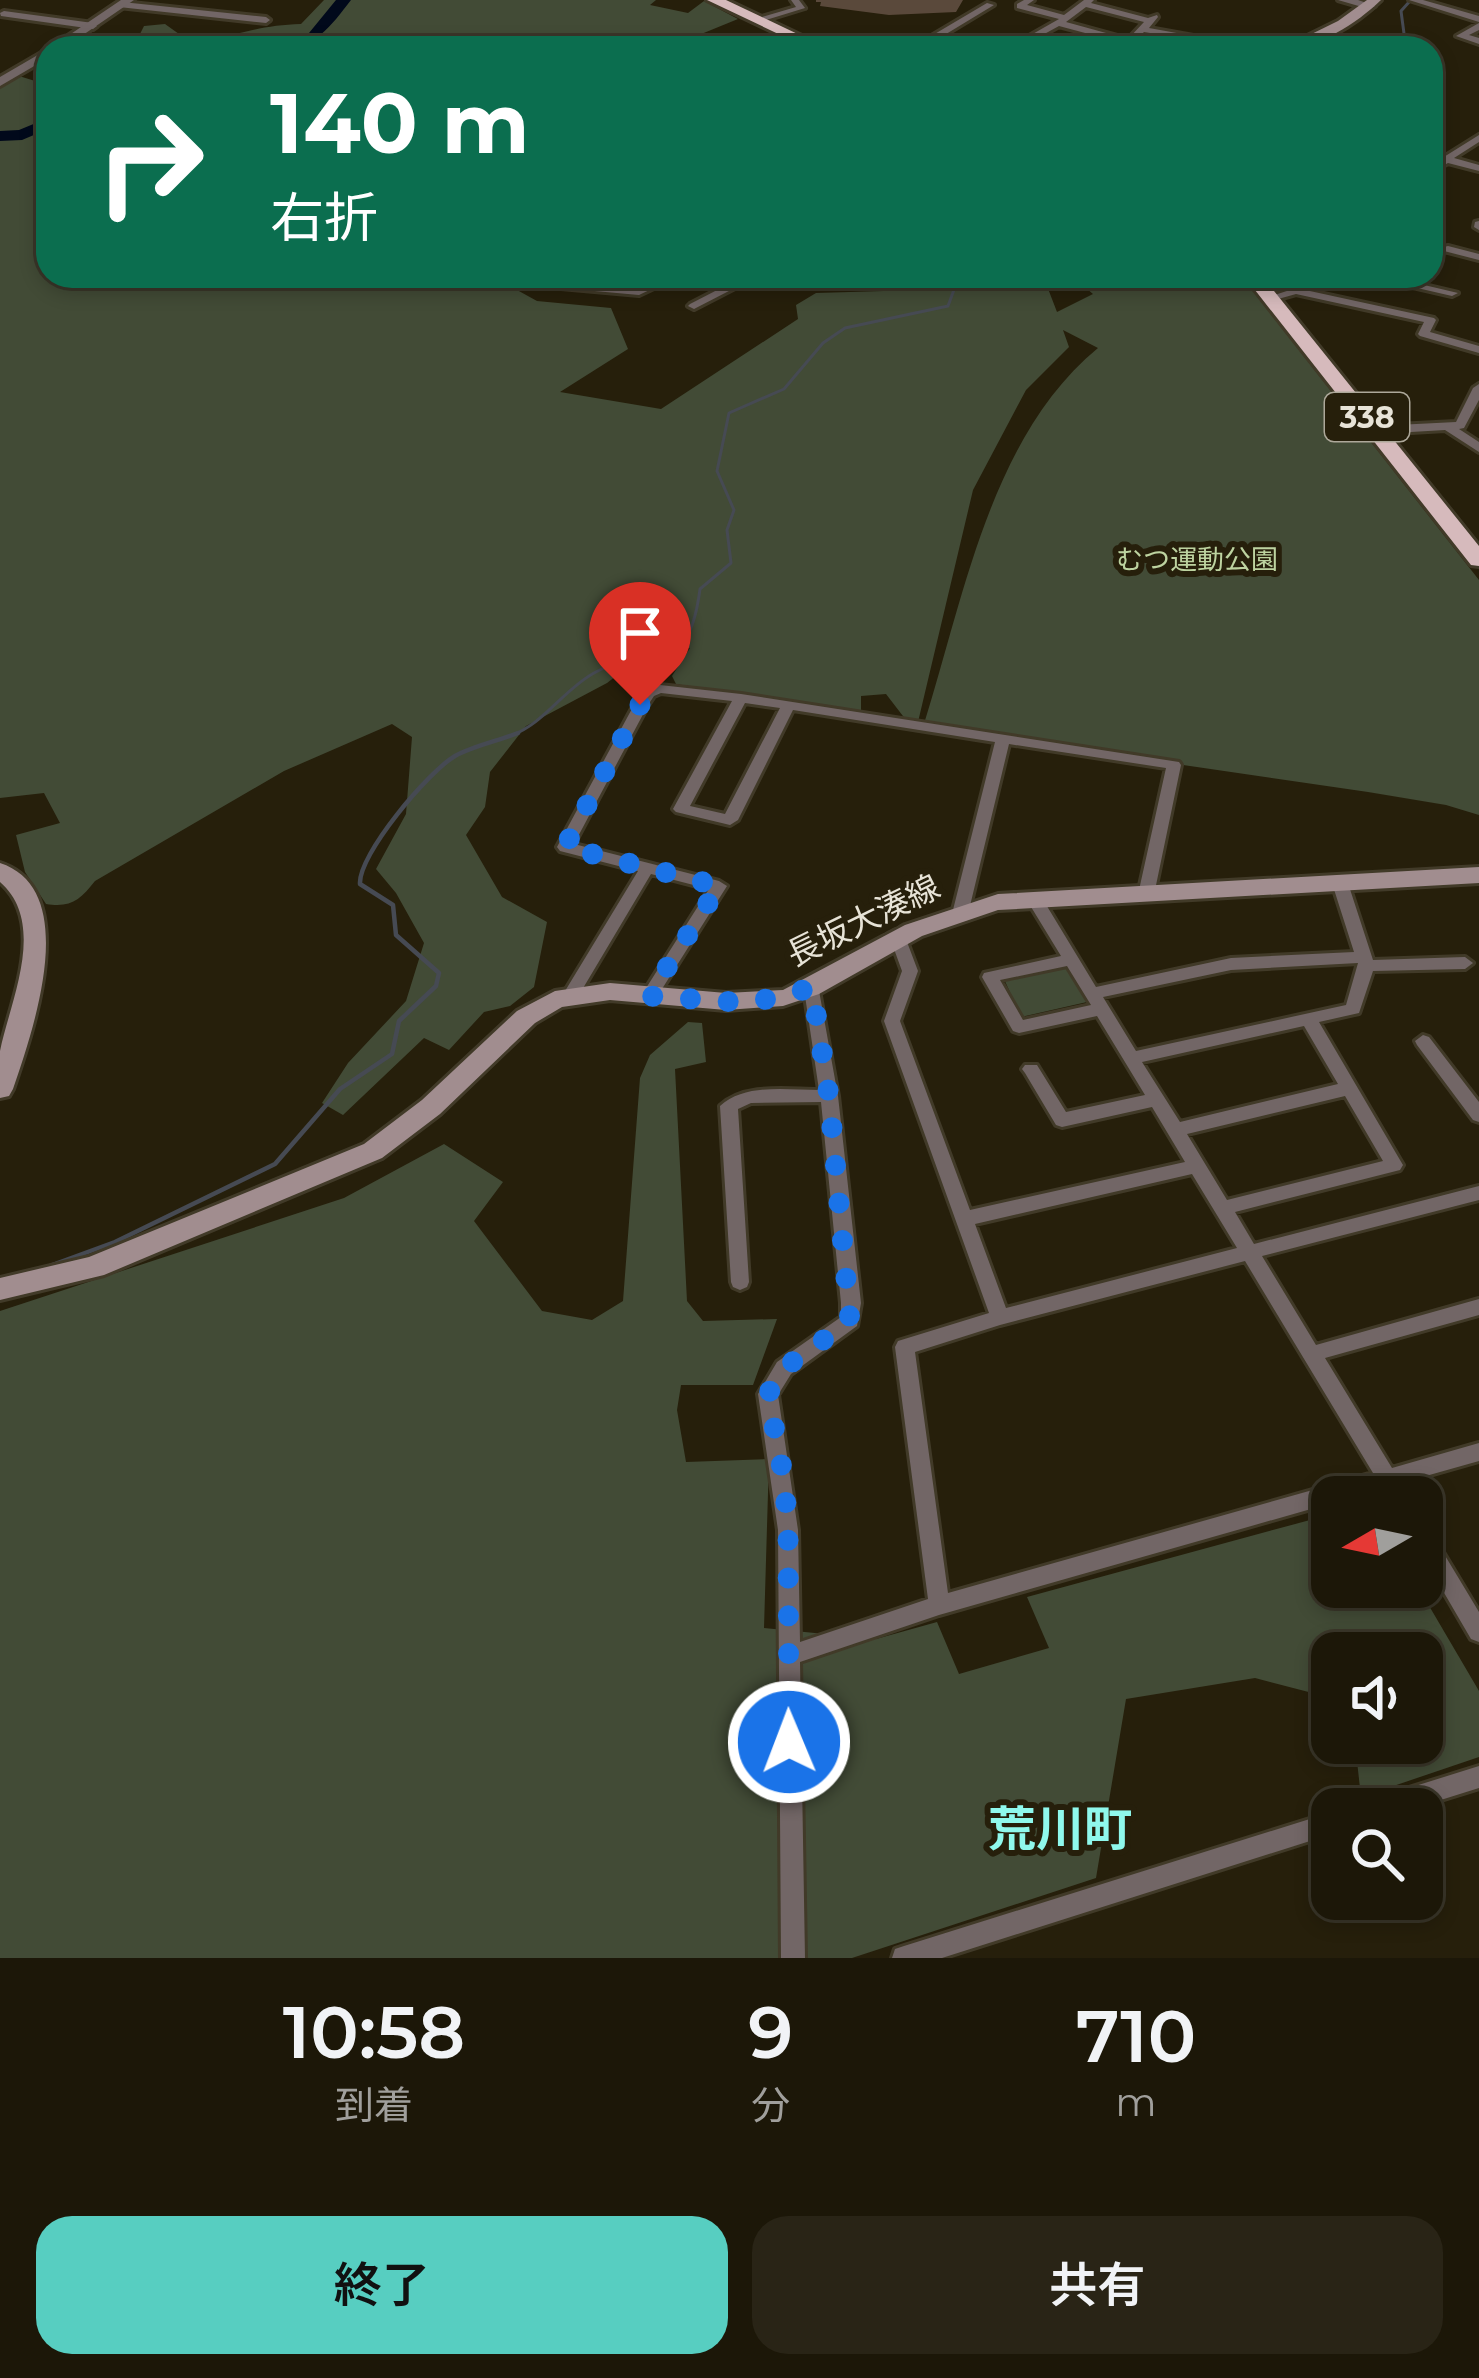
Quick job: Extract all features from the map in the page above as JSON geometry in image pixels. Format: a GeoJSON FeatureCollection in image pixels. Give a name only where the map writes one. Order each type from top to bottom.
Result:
{"type":"FeatureCollection","features":[{"type":"Feature","properties":{"kind":"highway"},"geometry":{"type":"LineString","coordinates":[[715,0],[796,36]]}},
{"type":"Feature","properties":{"kind":"highway","name":"338"},"geometry":{"type":"LineString","coordinates":[[1263,288],[1479,560]]}},
{"type":"Feature","properties":{"kind":"main road"},"geometry":{"type":"LineString","coordinates":[[1318,36],[1343,25],[1372,3]]}},
{"type":"Feature","properties":{"kind":"main road"},"geometry":{"type":"LineString","coordinates":[[0,870],[23,885],[34,908],[35,931],[20,1033],[0,1089]]}},
{"type":"Feature","properties":{"kind":"main road","name":"長坂大湊線"},"geometry":{"type":"LineString","coordinates":[[0,1289],[94,1267],[373,1151],[403,1132],[525,1018],[570,996],[750,1003],[812,988],[898,938],[962,910],[1033,897],[1479,875]]}},
{"type":"Feature","properties":{"kind":"street"},"geometry":{"type":"LineString","coordinates":[[1030,0],[1020,6],[1111,36]]}},
{"type":"Feature","properties":{"kind":"street"},"geometry":{"type":"LineString","coordinates":[[1344,0],[1372,3]]}},
{"type":"Feature","properties":{"kind":"street"},"geometry":{"type":"LineString","coordinates":[[1413,0],[1433,2],[1479,22],[1461,36],[1479,41]]}},
{"type":"Feature","properties":{"kind":"street"},"geometry":{"type":"LineString","coordinates":[[76,36],[125,2],[266,20]]}},
{"type":"Feature","properties":{"kind":"street"},"geometry":{"type":"LineString","coordinates":[[761,18],[778,2],[798,4]]}},
{"type":"Feature","properties":{"kind":"street"},"geometry":{"type":"LineString","coordinates":[[1035,36],[1089,2],[1194,36]]}},
{"type":"Feature","properties":{"kind":"street"},"geometry":{"type":"LineString","coordinates":[[761,18],[798,4]]}},
{"type":"Feature","properties":{"kind":"street"},"geometry":{"type":"LineString","coordinates":[[937,36],[990,5]]}},
{"type":"Feature","properties":{"kind":"street"},"geometry":{"type":"LineString","coordinates":[[4,14],[93,26]]}},
{"type":"Feature","properties":{"kind":"street"},"geometry":{"type":"LineString","coordinates":[[1136,36],[1149,22]]}},
{"type":"Feature","properties":{"kind":"street"},"geometry":{"type":"LineString","coordinates":[[0,82],[36,60]]}},
{"type":"Feature","properties":{"kind":"street"},"geometry":{"type":"LineString","coordinates":[[1443,161],[1479,138]]}},
{"type":"Feature","properties":{"kind":"street"},"geometry":{"type":"LineString","coordinates":[[1446,159],[1479,167]]}},
{"type":"Feature","properties":{"kind":"street"},"geometry":{"type":"LineString","coordinates":[[1448,248],[1479,257]]}},
{"type":"Feature","properties":{"kind":"street"},"geometry":{"type":"LineString","coordinates":[[611,288],[639,292],[648,288]]}},
{"type":"Feature","properties":{"kind":"street"},"geometry":{"type":"LineString","coordinates":[[694,305],[727,288]]}},
{"type":"Feature","properties":{"kind":"street"},"geometry":{"type":"LineString","coordinates":[[1428,288],[1452,293]]}},
{"type":"Feature","properties":{"kind":"street"},"geometry":{"type":"LineString","coordinates":[[1271,298],[1296,290],[1430,320],[1424,334],[1479,350]]}},
{"type":"Feature","properties":{"kind":"street"},"geometry":{"type":"LineString","coordinates":[[1377,430],[1451,429],[1460,425],[1479,388]]}},
{"type":"Feature","properties":{"kind":"street"},"geometry":{"type":"LineString","coordinates":[[1451,429],[1479,448]]}},
{"type":"Feature","properties":{"kind":"street"},"geometry":{"type":"LineString","coordinates":[[649,996],[719,886],[565,847],[649,693],[672,689],[741,698],[1174,765],[1147,890]]}},
{"type":"Feature","properties":{"kind":"street"},"geometry":{"type":"LineString","coordinates":[[741,698],[680,809],[730,820],[788,707]]}},
{"type":"Feature","properties":{"kind":"street"},"geometry":{"type":"LineString","coordinates":[[962,910],[1003,740]]}},
{"type":"Feature","properties":{"kind":"street"},"geometry":{"type":"LineString","coordinates":[[570,996],[647,868]]}},
{"type":"Feature","properties":{"kind":"street"},"geometry":{"type":"LineString","coordinates":[[1131,1058],[1353,1010],[1365,962],[1339,880]]}},
{"type":"Feature","properties":{"kind":"street"},"geometry":{"type":"LineString","coordinates":[[1033,897],[1387,1476],[1479,1452]]}},
{"type":"Feature","properties":{"kind":"street"},"geometry":{"type":"LineString","coordinates":[[898,938],[910,970],[892,1021],[1000,1317]]}},
{"type":"Feature","properties":{"kind":"street"},"geometry":{"type":"LineString","coordinates":[[1071,959],[990,977],[1018,1027],[1231,964],[1465,963]]}},
{"type":"Feature","properties":{"kind":"street"},"geometry":{"type":"LineString","coordinates":[[793,1958],[787,1513],[768,1394],[784,1368],[850,1321],[829,1096],[812,988]]}},
{"type":"Feature","properties":{"kind":"street"},"geometry":{"type":"LineString","coordinates":[[1223,1208],[1394,1165],[1310,1021]]}},
{"type":"Feature","properties":{"kind":"street"},"geometry":{"type":"LineString","coordinates":[[1423,1041],[1479,1115]]}},
{"type":"Feature","properties":{"kind":"street"},"geometry":{"type":"LineString","coordinates":[[1031,1069],[1062,1120],[1156,1099]]}},
{"type":"Feature","properties":{"kind":"street"},"geometry":{"type":"LineString","coordinates":[[1175,1130],[1350,1088]]}},
{"type":"Feature","properties":{"kind":"street"},"geometry":{"type":"LineString","coordinates":[[740,1282],[729,1106],[749,1097],[829,1096]]}},
{"type":"Feature","properties":{"kind":"street"},"geometry":{"type":"LineString","coordinates":[[964,1219],[1197,1166]]}},
{"type":"Feature","properties":{"kind":"street"},"geometry":{"type":"LineString","coordinates":[[939,1605],[905,1347],[1000,1317],[1479,1193]]}},
{"type":"Feature","properties":{"kind":"street"},"geometry":{"type":"LineString","coordinates":[[1312,1354],[1479,1307]]}},
{"type":"Feature","properties":{"kind":"street"},"geometry":{"type":"LineString","coordinates":[[788,1656],[939,1605],[1311,1498]]}},
{"type":"Feature","properties":{"kind":"street"},"geometry":{"type":"LineString","coordinates":[[1443,1571],[1479,1632]]}},
{"type":"Feature","properties":{"kind":"street"},"geometry":{"type":"LineString","coordinates":[[1443,1788],[1479,1777]]}},
{"type":"Feature","properties":{"kind":"street"},"geometry":{"type":"LineString","coordinates":[[904,1958],[1311,1830]]}},
{"type":"Feature","properties":{"kind":"green space"},"geometry":{"type":"Polygon","coordinates":[[[324,0],[656,0],[650,5],[688,13],[704,1],[738,19],[696,36],[228,36],[301,24],[324,0]]]}},
{"type":"Feature","properties":{"kind":"green space"},"geometry":{"type":"Polygon","coordinates":[[[165,24],[182,36],[133,36],[144,26],[165,24]]]}},
{"type":"Feature","properties":{"kind":"green space","name":"むつ運動公園"},"geometry":{"type":"Polygon","coordinates":[[[19,76],[36,81],[36,288],[514,288],[537,301],[611,308],[628,349],[560,392],[661,409],[798,319],[796,305],[816,293],[1048,288],[1057,312],[1093,294],[1086,288],[1250,288],[1479,580],[1479,815],[1368,792],[923,727],[968,574],[1006,473],[1061,385],[1098,348],[1063,330],[1069,347],[1026,390],[973,490],[918,722],[906,720],[886,694],[861,696],[861,714],[676,684],[672,676],[690,648],[660,642],[607,683],[526,726],[490,772],[485,807],[466,835],[502,897],[547,922],[534,987],[510,1006],[484,1012],[449,1050],[424,1038],[343,1115],[322,1103],[348,1063],[406,1001],[424,943],[396,893],[376,869],[406,814],[412,737],[392,724],[284,771],[62,905],[46,904],[25,872],[16,835],[60,823],[44,793],[0,798],[0,88],[19,76]]]}},
{"type":"Feature","properties":{"kind":"green space"},"geometry":{"type":"Polygon","coordinates":[[[1067,967],[1087,1002],[1021,1017],[1004,979],[1067,967]]]}},
{"type":"Feature","properties":{"kind":"green space"},"geometry":{"type":"Polygon","coordinates":[[[688,1022],[702,1023],[706,1062],[675,1069],[687,1301],[703,1321],[777,1319],[753,1385],[681,1385],[677,1410],[686,1462],[769,1459],[764,1628],[876,1639],[937,1622],[959,1674],[1049,1648],[1027,1597],[1311,1520],[1311,1608],[1430,1608],[1479,1691],[1479,1757],[1388,1788],[1360,1788],[1357,1764],[1443,1764],[1443,1632],[1311,1632],[1311,1693],[1255,1678],[1126,1699],[1096,1878],[852,1958],[0,1958],[0,1311],[344,1198],[444,1144],[503,1182],[474,1221],[542,1311],[592,1320],[623,1301],[640,1078],[650,1055],[688,1022]]]}},
{"type":"Feature","properties":{"kind":"waterway"},"geometry":{"type":"LineString","coordinates":[[314,36],[344,0]]}},
{"type":"Feature","properties":{"kind":"waterway"},"geometry":{"type":"LineString","coordinates":[[1404,36],[1401,11],[1410,1]]}},
{"type":"Feature","properties":{"kind":"waterway"},"geometry":{"type":"LineString","coordinates":[[0,136],[36,129]]}},
{"type":"Feature","properties":{"kind":"waterway"},"geometry":{"type":"LineString","coordinates":[[514,734],[594,673],[664,654],[686,637],[700,589],[731,563],[727,530],[734,510],[717,471],[729,413],[784,389],[823,343],[845,328],[948,306],[955,288]]}},
{"type":"Feature","properties":{"kind":"waterway"},"geometry":{"type":"LineString","coordinates":[[514,734],[518,733]]}},
{"type":"Feature","properties":{"kind":"waterway"},"geometry":{"type":"LineString","coordinates":[[44,1268],[115,1242],[275,1164],[340,1089],[392,1054],[399,1021],[436,986],[439,973],[396,935],[393,905],[360,884],[362,871],[397,815],[443,765],[462,752],[514,734]]}},
{"type":"Feature","properties":{"kind":"waterway"},"geometry":{"type":"LineString","coordinates":[[510,736],[514,734]]}},
{"type":"Feature","properties":{"kind":"district","name":"荒川町"},"geometry":{"type":"Point","coordinates":[1060,1829]}},
{"type":"Feature","properties":{"kind":"route"},"geometry":{"type":"LineString","coordinates":[[640,705],[565,847],[719,886],[649,996],[750,1003],[812,988],[829,1096],[850,1321],[838,1334],[784,1368],[768,1394],[788,1530],[789,1742]]}}]}
